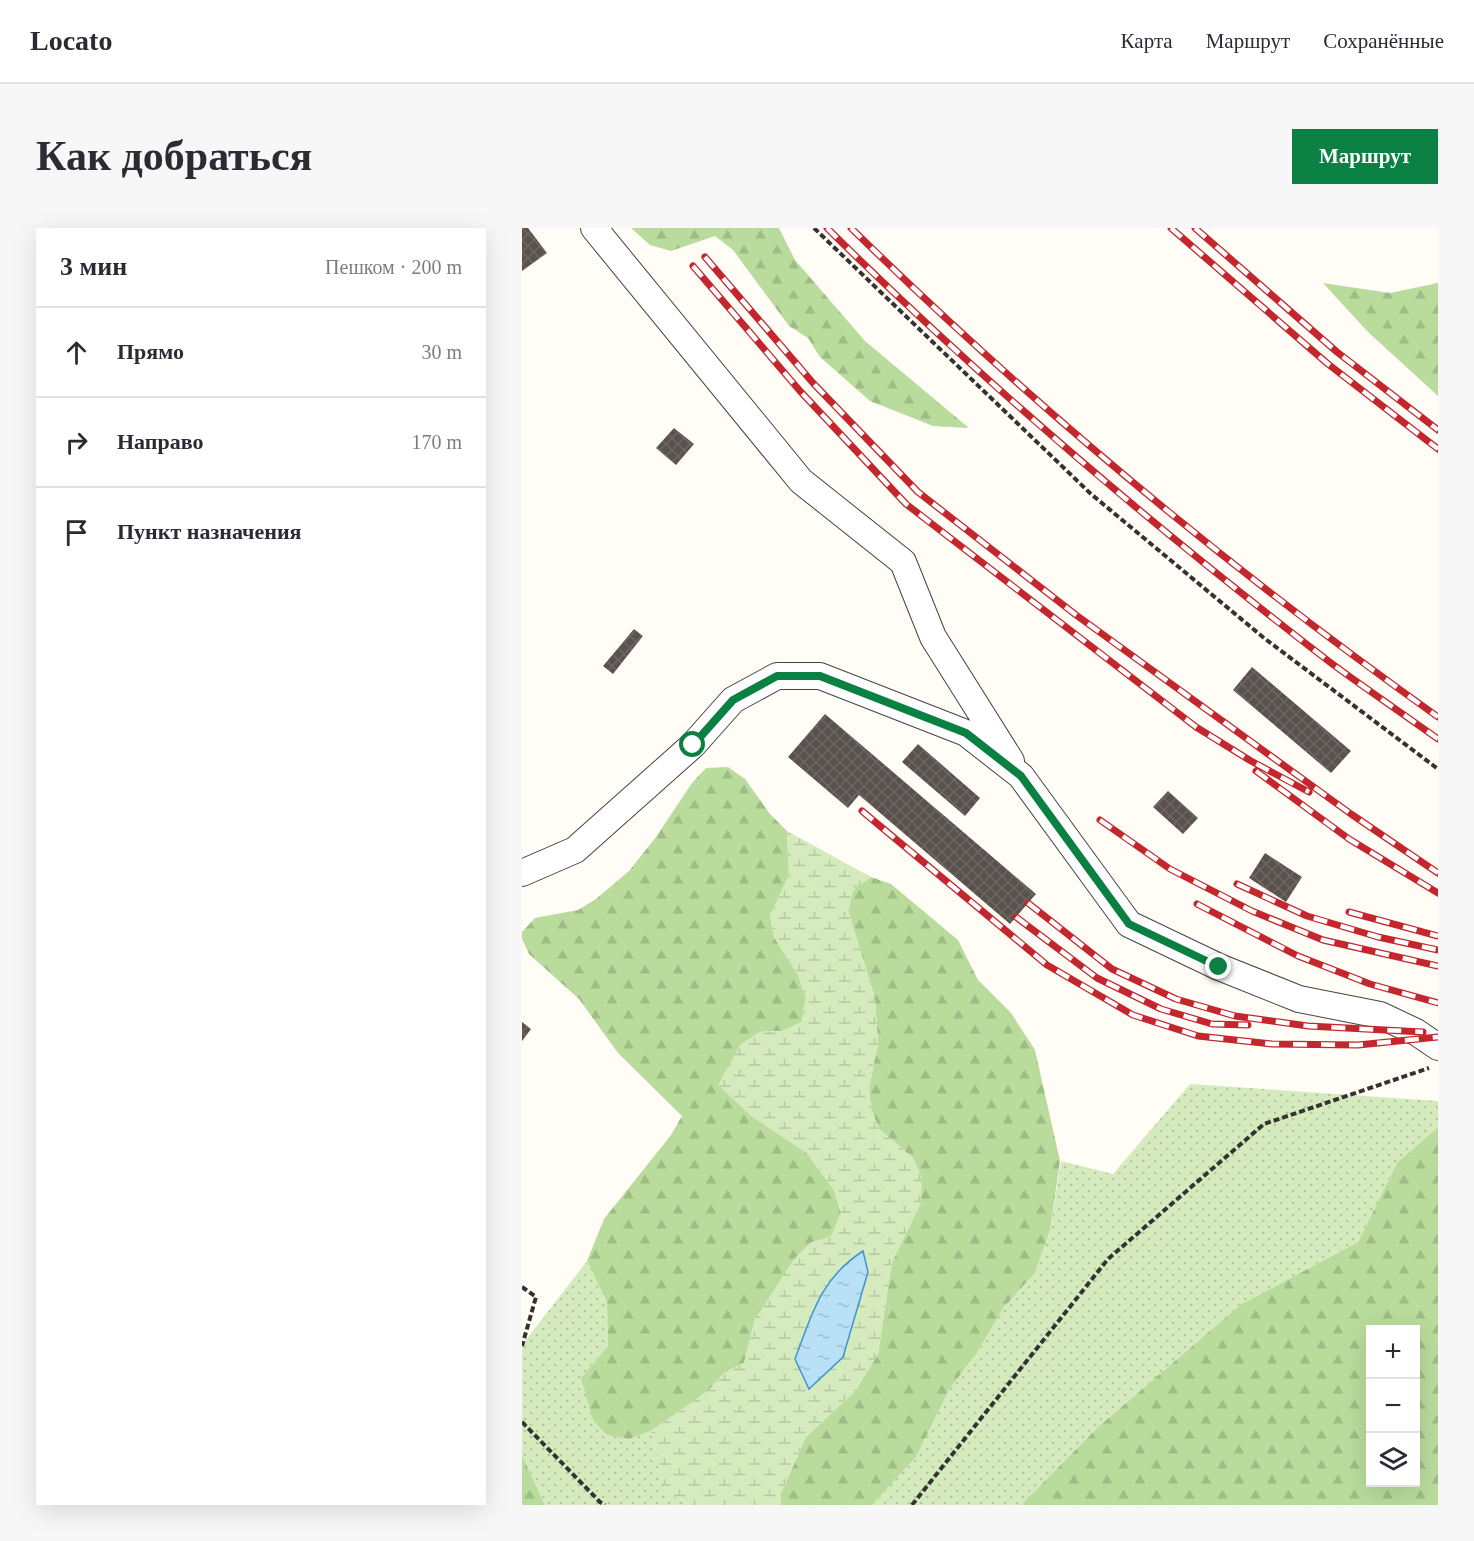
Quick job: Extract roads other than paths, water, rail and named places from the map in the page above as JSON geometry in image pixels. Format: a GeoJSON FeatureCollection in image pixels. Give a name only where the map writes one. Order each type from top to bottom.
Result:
{"type":"FeatureCollection","features":[{"type":"Feature","properties":{"kind":"street"},"geometry":{"type":"LineString","coordinates":[[594,228],[801,481],[903,562],[933,637],[1021,776],[1129,924],[1219,967],[1299,999],[1380,1015],[1416,1032],[1438,1047]]}},
{"type":"Feature","properties":{"kind":"street"},"geometry":{"type":"LineString","coordinates":[[522,873],[574,850],[693,745],[733,700],[777,676],[820,676],[966,733],[1021,776]]}},
{"type":"Feature","properties":{"kind":"water"},"geometry":{"type":"Polygon","coordinates":[[[863,1251],[868,1272],[843,1357],[809,1389],[795,1359],[807,1327],[827,1286],[848,1262],[863,1251]]]}},
{"type":"Feature","properties":{"kind":"railway"},"geometry":{"type":"LineString","coordinates":[[827,228],[1009,399],[1136,507],[1331,663],[1438,739]]}},
{"type":"Feature","properties":{"kind":"railway"},"geometry":{"type":"LineString","coordinates":[[851,228],[990,358],[1135,484],[1284,603],[1438,717]]}},
{"type":"Feature","properties":{"kind":"railway"},"geometry":{"type":"LineString","coordinates":[[1171,228],[1328,364],[1438,449]]}},
{"type":"Feature","properties":{"kind":"railway"},"geometry":{"type":"LineString","coordinates":[[1195,228],[1337,352],[1438,430]]}},
{"type":"Feature","properties":{"kind":"railway"},"geometry":{"type":"LineString","coordinates":[[705,257],[813,383],[918,492],[1076,615],[1351,814],[1438,873]]}},
{"type":"Feature","properties":{"kind":"railway"},"geometry":{"type":"LineString","coordinates":[[693,266],[800,391],[906,504],[1196,727],[1251,761],[1309,792]]}},
{"type":"Feature","properties":{"kind":"railway"},"geometry":{"type":"LineString","coordinates":[[1256,771],[1349,839],[1438,893]]}},
{"type":"Feature","properties":{"kind":"railway"},"geometry":{"type":"LineString","coordinates":[[862,811],[1047,965],[1133,1015],[1198,1036],[1272,1044],[1358,1045],[1438,1037]]}},
{"type":"Feature","properties":{"kind":"railway"},"geometry":{"type":"LineString","coordinates":[[1100,820],[1170,869],[1252,911],[1323,940],[1438,966]]}},
{"type":"Feature","properties":{"kind":"railway"},"geometry":{"type":"LineString","coordinates":[[1237,884],[1307,916],[1378,937],[1438,950]]}},
{"type":"Feature","properties":{"kind":"railway"},"geometry":{"type":"LineString","coordinates":[[1028,903],[1112,969],[1176,999],[1235,1016],[1308,1026],[1423,1032]]}},
{"type":"Feature","properties":{"kind":"railway"},"geometry":{"type":"LineString","coordinates":[[1197,904],[1298,956],[1370,984],[1438,1003]]}},
{"type":"Feature","properties":{"kind":"railway"},"geometry":{"type":"LineString","coordinates":[[1349,912],[1438,936]]}},
{"type":"Feature","properties":{"kind":"railway"},"geometry":{"type":"LineString","coordinates":[[1016,917],[1097,978],[1161,1009],[1212,1024],[1248,1025]]}}]}
